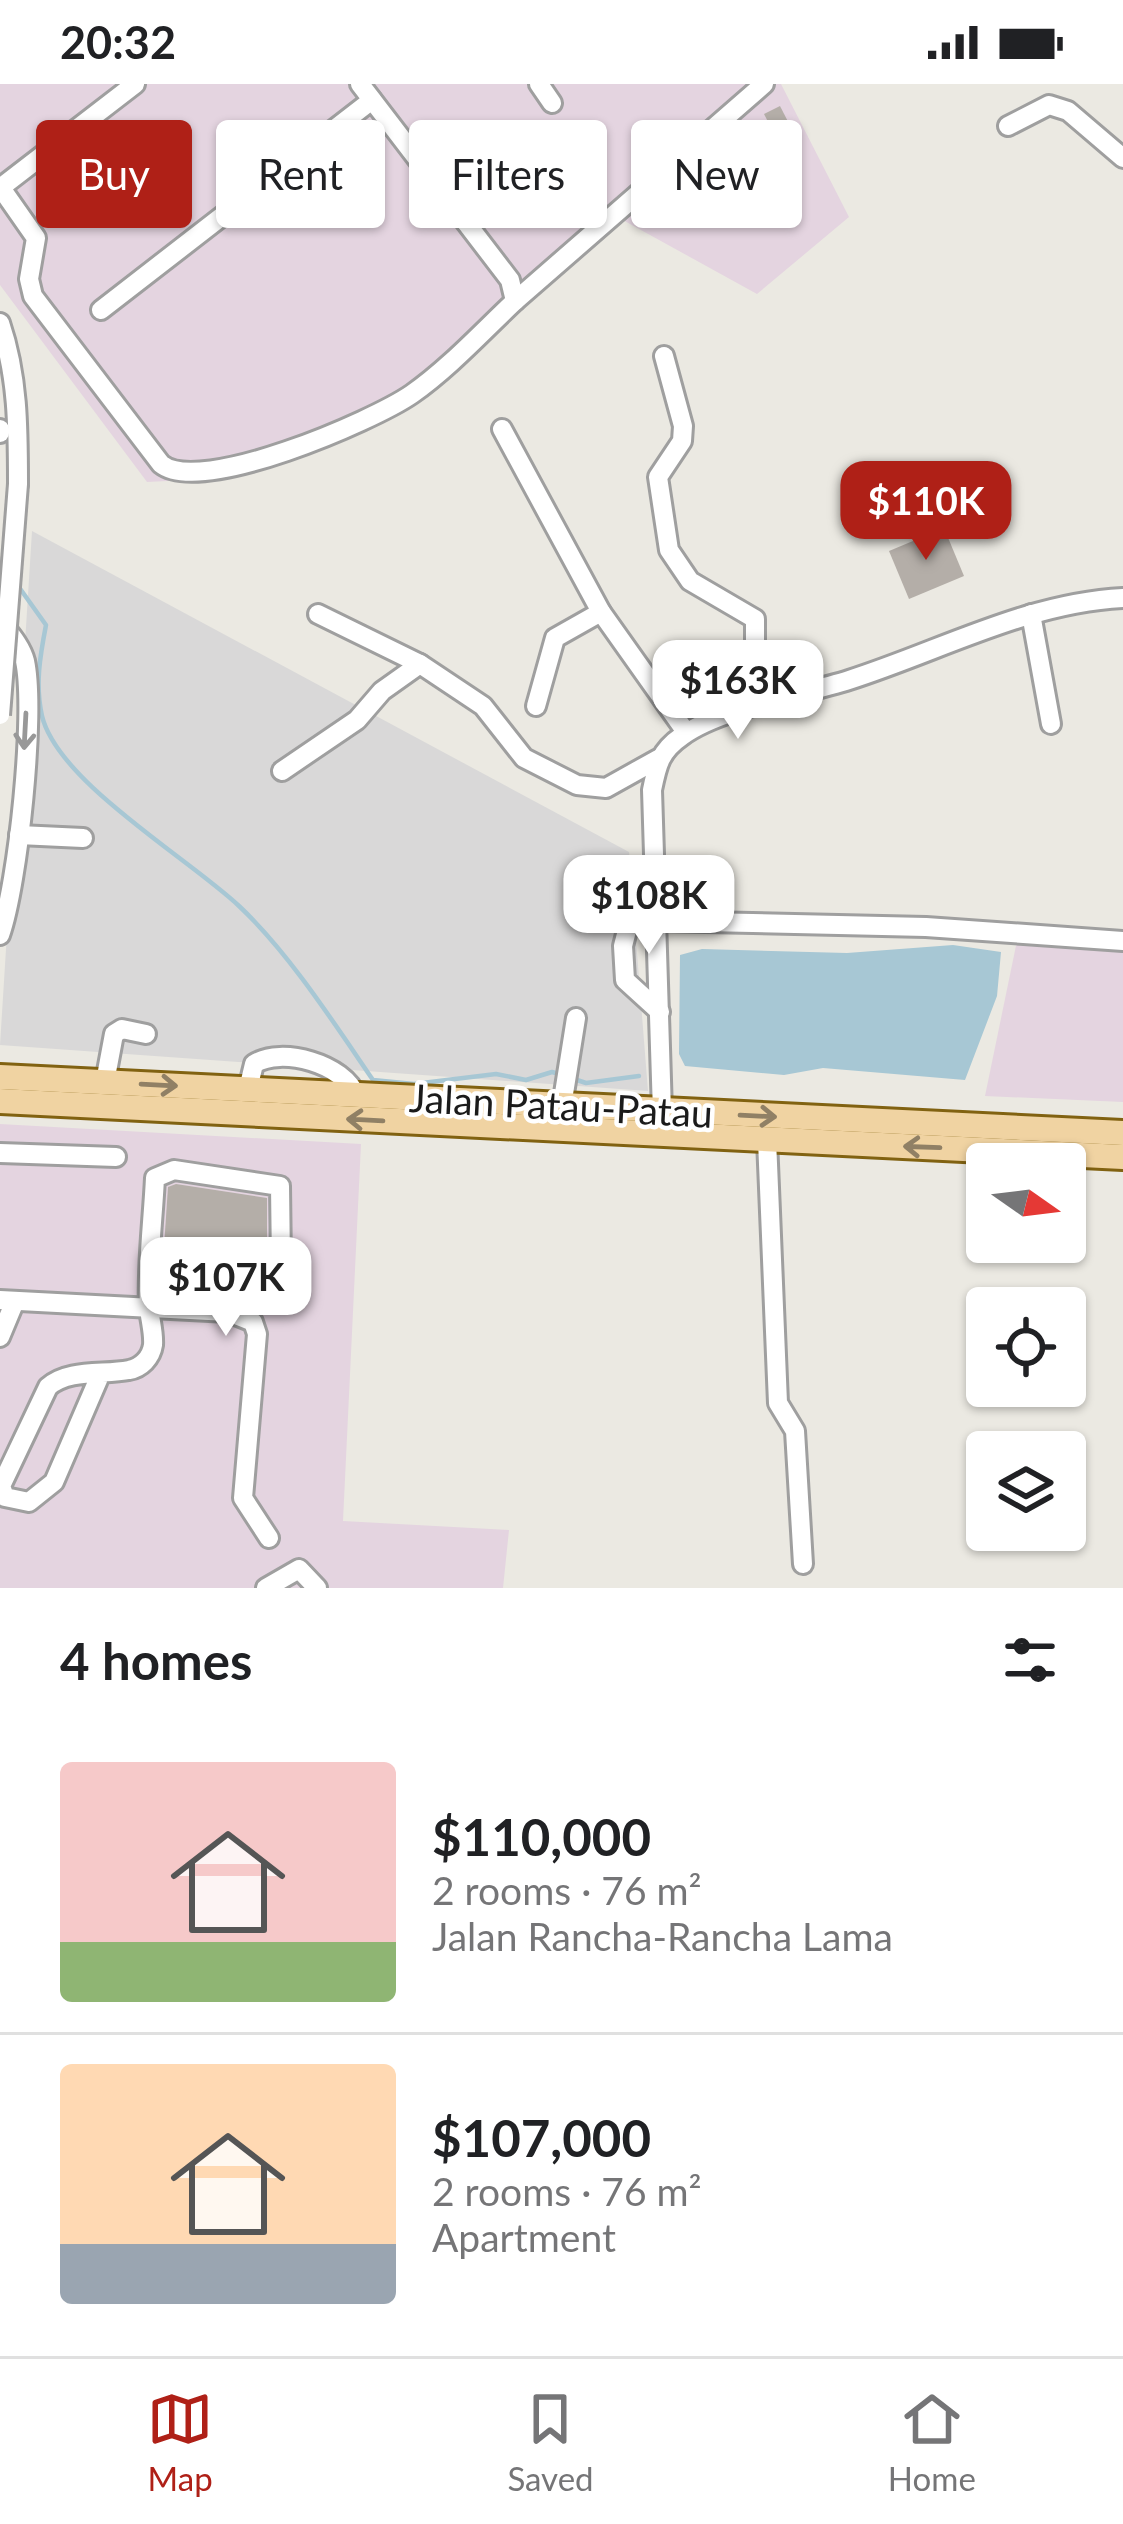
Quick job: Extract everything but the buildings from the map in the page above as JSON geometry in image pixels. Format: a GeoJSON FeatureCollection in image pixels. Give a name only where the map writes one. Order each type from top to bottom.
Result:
{"type":"FeatureCollection","features":[{"type":"Feature","properties":{"kind":"main road"},"geometry":{"type":"LineString","coordinates":[[0,1064],[12,1078]]}},
{"type":"Feature","properties":{"kind":"main road","name":"Jalan Patau-Patau"},"geometry":{"type":"LineString","coordinates":[[12,1078],[1123,1133]]}},
{"type":"Feature","properties":{"kind":"main road","name":"Jalan Patau-Patau"},"geometry":{"type":"LineString","coordinates":[[0,1101],[1123,1157]]}},
{"type":"Feature","properties":{"kind":"street"},"geometry":{"type":"LineString","coordinates":[[135,84],[109,92],[0,188],[36,238],[29,279],[33,296],[161,464],[177,472],[241,466],[388,409],[428,382],[764,84]]}},
{"type":"Feature","properties":{"kind":"street"},"geometry":{"type":"LineString","coordinates":[[539,84],[552,103]]}},
{"type":"Feature","properties":{"kind":"street"},"geometry":{"type":"LineString","coordinates":[[100,310],[366,92],[510,280],[514,301]]}},
{"type":"Feature","properties":{"kind":"street"},"geometry":{"type":"LineString","coordinates":[[1008,127],[1049,105],[1068,110],[1123,158]]}},
{"type":"Feature","properties":{"kind":"street"},"geometry":{"type":"LineString","coordinates":[[0,323],[11,357],[17,406],[18,484],[0,715]]}},
{"type":"Feature","properties":{"kind":"street"},"geometry":{"type":"LineString","coordinates":[[664,356],[683,426],[682,441],[658,477],[664,535],[690,580],[754,619],[755,658],[773,703]]}},
{"type":"Feature","properties":{"kind":"street"},"geometry":{"type":"LineString","coordinates":[[502,429],[601,612],[686,733]]}},
{"type":"Feature","properties":{"kind":"street"},"geometry":{"type":"LineString","coordinates":[[318,614],[420,664],[483,706],[524,758],[577,785],[606,788],[658,759],[686,733],[900,664],[1031,614],[1083,600],[1123,598]]}},
{"type":"Feature","properties":{"kind":"street"},"geometry":{"type":"LineString","coordinates":[[536,706],[555,638],[601,612]]}},
{"type":"Feature","properties":{"kind":"street"},"geometry":{"type":"LineString","coordinates":[[1031,614],[1051,724]]}},
{"type":"Feature","properties":{"kind":"street"},"geometry":{"type":"LineString","coordinates":[[0,622],[26,664],[15,887],[0,935]]}},
{"type":"Feature","properties":{"kind":"street"},"geometry":{"type":"LineString","coordinates":[[282,771],[357,720],[404,672],[420,664]]}},
{"type":"Feature","properties":{"kind":"street"},"geometry":{"type":"LineString","coordinates":[[658,759],[652,790],[662,1112]]}},
{"type":"Feature","properties":{"kind":"street"},"geometry":{"type":"LineString","coordinates":[[19,835],[83,838]]}},
{"type":"Feature","properties":{"kind":"street"},"geometry":{"type":"LineString","coordinates":[[633,907],[623,946],[625,980],[661,1012]]}},
{"type":"Feature","properties":{"kind":"street"},"geometry":{"type":"LineString","coordinates":[[659,921],[926,927],[1123,941]]}},
{"type":"Feature","properties":{"kind":"street"},"geometry":{"type":"LineString","coordinates":[[562,1106],[576,1018]]}},
{"type":"Feature","properties":{"kind":"street"},"geometry":{"type":"LineString","coordinates":[[105,1082],[110,1044],[117,1031],[146,1034]]}},
{"type":"Feature","properties":{"kind":"street"},"geometry":{"type":"LineString","coordinates":[[767,1140],[778,1403],[795,1431],[802,1564]]}},
{"type":"Feature","properties":{"kind":"street"},"geometry":{"type":"LineString","coordinates":[[0,1153],[116,1156]]}},
{"type":"Feature","properties":{"kind":"street"},"geometry":{"type":"LineString","coordinates":[[100,1373],[54,1482],[28,1502],[5,1497],[1,1486],[48,1387],[69,1377],[100,1373],[134,1370],[144,1363],[153,1343],[149,1307],[150,1275],[155,1178],[163,1172],[275,1181],[280,1186],[281,1264],[271,1275],[150,1275]]}},
{"type":"Feature","properties":{"kind":"street"},"geometry":{"type":"LineString","coordinates":[[0,1337],[8,1301],[228,1312],[253,1322],[257,1334],[243,1498],[269,1538]]}},
{"type":"Feature","properties":{"kind":"street"},"geometry":{"type":"LineString","coordinates":[[266,1588],[299,1570],[317,1588]]}},
{"type":"Feature","properties":{"kind":"shaded area"},"geometry":{"type":"Polygon","coordinates":[[[0,84],[781,84],[799,120],[631,120],[631,225],[621,219],[425,397],[227,478],[147,482],[0,285],[0,84]]]}},
{"type":"Feature","properties":{"kind":"shaded area"},"geometry":{"type":"Polygon","coordinates":[[[802,125],[849,217],[757,294],[637,228],[802,228],[802,125]]]}},
{"type":"Feature","properties":{"kind":"shaded area"},"geometry":{"type":"Polygon","coordinates":[[[32,531],[629,852],[648,1091],[0,1045],[32,531]]]}},
{"type":"Feature","properties":{"kind":"shaded area"},"geometry":{"type":"Polygon","coordinates":[[[1018,936],[1123,944],[1123,1102],[985,1096],[1018,936]]]}},
{"type":"Feature","properties":{"kind":"shaded area"},"geometry":{"type":"Polygon","coordinates":[[[0,1124],[361,1144],[343,1521],[509,1530],[503,1588],[0,1588],[0,1124]]]}},
{"type":"Feature","properties":{"kind":"water"},"geometry":{"type":"Polygon","coordinates":[[[953,945],[1001,952],[997,996],[965,1080],[823,1068],[784,1075],[685,1066],[679,1054],[680,955],[702,949],[847,953],[953,945]]]}},
{"type":"Feature","properties":{"kind":"waterway"},"geometry":{"type":"LineString","coordinates":[[16,583],[46,625],[39,693],[53,741],[98,792],[258,925],[310,989],[373,1080],[414,1084],[496,1074],[526,1080],[552,1072],[563,1075]]}},
{"type":"Feature","properties":{"kind":"waterway"},"geometry":{"type":"LineString","coordinates":[[574,1079],[586,1083],[639,1076]]}}]}
